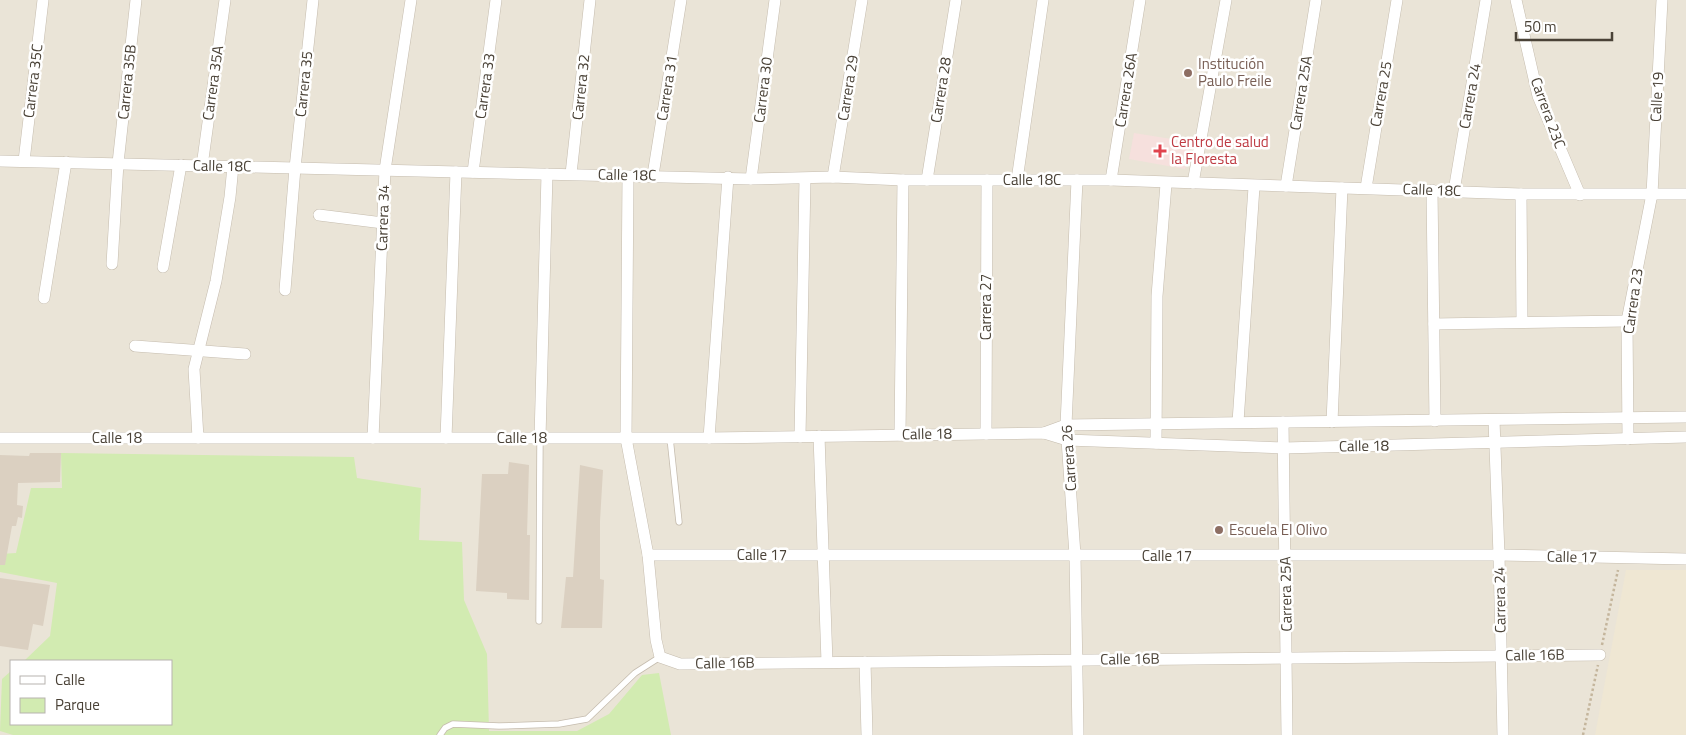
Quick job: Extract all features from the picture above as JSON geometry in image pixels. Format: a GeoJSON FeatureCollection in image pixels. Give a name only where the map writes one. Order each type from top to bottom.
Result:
{"type":"FeatureCollection","features":[{"type":"Feature","properties":{"kind":"street","name":"Carrera 35C"},"geometry":{"type":"LineString","coordinates":[[24,161],[42,0]]}},
{"type":"Feature","properties":{"kind":"street","name":"Carrera 35B"},"geometry":{"type":"LineString","coordinates":[[112,264],[118,163],[136,0]]}},
{"type":"Feature","properties":{"kind":"street","name":"Carrera 35A"},"geometry":{"type":"LineString","coordinates":[[202,166],[225,0]]}},
{"type":"Feature","properties":{"kind":"street","name":"Carrera 35"},"geometry":{"type":"LineString","coordinates":[[285,290],[295,168],[313,0]]}},
{"type":"Feature","properties":{"kind":"street","name":"Carrera 34"},"geometry":{"type":"LineString","coordinates":[[374,438],[385,170],[411,0]]}},
{"type":"Feature","properties":{"kind":"street","name":"Carrera 33"},"geometry":{"type":"LineString","coordinates":[[473,172],[496,0]]}},
{"type":"Feature","properties":{"kind":"street","name":"Carrera 32"},"geometry":{"type":"LineString","coordinates":[[571,174],[590,0]]}},
{"type":"Feature","properties":{"kind":"street","name":"Carrera 31"},"geometry":{"type":"LineString","coordinates":[[653,175],[681,0]]}},
{"type":"Feature","properties":{"kind":"street","name":"Carrera 30"},"geometry":{"type":"LineString","coordinates":[[751,179],[774,0]]}},
{"type":"Feature","properties":{"kind":"street","name":"Carrera 29"},"geometry":{"type":"LineString","coordinates":[[833,177],[862,0]]}},
{"type":"Feature","properties":{"kind":"street","name":"Carrera 28"},"geometry":{"type":"LineString","coordinates":[[927,180],[956,0]]}},
{"type":"Feature","properties":{"kind":"street"},"geometry":{"type":"LineString","coordinates":[[1017,180],[1042,0]]}},
{"type":"Feature","properties":{"kind":"street","name":"Carrera 26A"},"geometry":{"type":"LineString","coordinates":[[1111,180],[1140,0]]}},
{"type":"Feature","properties":{"kind":"street"},"geometry":{"type":"LineString","coordinates":[[1193,183],[1226,0]]}},
{"type":"Feature","properties":{"kind":"street","name":"Carrera 25A"},"geometry":{"type":"LineString","coordinates":[[1286,186],[1316,0]]}},
{"type":"Feature","properties":{"kind":"street","name":"Carrera 25"},"geometry":{"type":"LineString","coordinates":[[1366,188],[1397,0]]}},
{"type":"Feature","properties":{"kind":"street","name":"Carrera 24"},"geometry":{"type":"LineString","coordinates":[[1454,191],[1486,0]]}},
{"type":"Feature","properties":{"kind":"street","name":"Carrera 23C"},"geometry":{"type":"LineString","coordinates":[[1516,0],[1538,96],[1580,195]]}},
{"type":"Feature","properties":{"kind":"street","name":"Calle 19"},"geometry":{"type":"LineString","coordinates":[[1652,194],[1662,0]]}},
{"type":"Feature","properties":{"kind":"street","name":"Calle 18C"},"geometry":{"type":"LineString","coordinates":[[0,161],[628,176],[653,175],[751,179],[833,177],[903,180],[1111,180],[1166,184],[1193,183],[1254,187],[1366,188],[1521,194],[1686,194]]}},
{"type":"Feature","properties":{"kind":"street"},"geometry":{"type":"LineString","coordinates":[[44,298],[66,162]]}},
{"type":"Feature","properties":{"kind":"street"},"geometry":{"type":"LineString","coordinates":[[163,267],[181,165]]}},
{"type":"Feature","properties":{"kind":"street"},"geometry":{"type":"LineString","coordinates":[[198,438],[194,369],[216,281],[230,197],[233,166]]}},
{"type":"Feature","properties":{"kind":"street"},"geometry":{"type":"LineString","coordinates":[[446,438],[456,172]]}},
{"type":"Feature","properties":{"kind":"street"},"geometry":{"type":"LineString","coordinates":[[540,438],[547,174]]}},
{"type":"Feature","properties":{"kind":"street"},"geometry":{"type":"LineString","coordinates":[[628,176],[626,438],[648,556],[656,640],[660,657]]}},
{"type":"Feature","properties":{"kind":"street"},"geometry":{"type":"LineString","coordinates":[[709,438],[728,177]]}},
{"type":"Feature","properties":{"kind":"street"},"geometry":{"type":"LineString","coordinates":[[800,437],[805,179]]}},
{"type":"Feature","properties":{"kind":"street"},"geometry":{"type":"LineString","coordinates":[[900,435],[903,180]]}},
{"type":"Feature","properties":{"kind":"street","name":"Carrera 27"},"geometry":{"type":"LineString","coordinates":[[986,434],[987,180]]}},
{"type":"Feature","properties":{"kind":"street","name":"Carrera 26"},"geometry":{"type":"LineString","coordinates":[[1077,180],[1066,425],[1075,555],[1078,735]]}},
{"type":"Feature","properties":{"kind":"street"},"geometry":{"type":"LineString","coordinates":[[1156,443],[1157,296],[1166,184]]}},
{"type":"Feature","properties":{"kind":"street"},"geometry":{"type":"LineString","coordinates":[[1238,422],[1254,187]]}},
{"type":"Feature","properties":{"kind":"street","name":"Calle 18"},"geometry":{"type":"LineString","coordinates":[[1332,422],[1342,188]]}},
{"type":"Feature","properties":{"kind":"street"},"geometry":{"type":"LineString","coordinates":[[1432,190],[1435,421]]}},
{"type":"Feature","properties":{"kind":"street"},"geometry":{"type":"LineString","coordinates":[[1521,194],[1522,322]]}},
{"type":"Feature","properties":{"kind":"street","name":"Carrera 23"},"geometry":{"type":"LineString","coordinates":[[1628,439],[1627,320],[1652,194]]}},
{"type":"Feature","properties":{"kind":"street"},"geometry":{"type":"LineString","coordinates":[[319,215],[383,223]]}},
{"type":"Feature","properties":{"kind":"street"},"geometry":{"type":"LineString","coordinates":[[1434,324],[1627,320]]}},
{"type":"Feature","properties":{"kind":"street"},"geometry":{"type":"LineString","coordinates":[[135,346],[246,354]]}},
{"type":"Feature","properties":{"kind":"street","name":"Calle 18"},"geometry":{"type":"LineString","coordinates":[[1044,433],[1066,425],[1686,417]]}},
{"type":"Feature","properties":{"kind":"street","name":"Carrera 24"},"geometry":{"type":"LineString","coordinates":[[1494,420],[1500,555],[1503,735]]}},
{"type":"Feature","properties":{"kind":"street","name":"Carrera 25A"},"geometry":{"type":"LineString","coordinates":[[1284,422],[1287,735]]}},
{"type":"Feature","properties":{"kind":"street","name":"Calle 18"},"geometry":{"type":"LineString","coordinates":[[0,438],[709,438],[1044,433],[1067,440],[1284,448],[1686,437]]}},
{"type":"Feature","properties":{"kind":"street"},"geometry":{"type":"LineString","coordinates":[[818,436],[827,662]]}},
{"type":"Feature","properties":{"kind":"street","name":"Calle 17"},"geometry":{"type":"LineString","coordinates":[[648,556],[1075,555],[1285,557],[1500,555],[1686,559]]}},
{"type":"Feature","properties":{"kind":"street","name":"Calle 16B"},"geometry":{"type":"LineString","coordinates":[[660,657],[680,664],[1600,655]]}},
{"type":"Feature","properties":{"kind":"street"},"geometry":{"type":"LineString","coordinates":[[865,662],[867,735]]}},
{"type":"Feature","properties":{"kind":"lane"},"geometry":{"type":"LineString","coordinates":[[539,622],[540,438]]}},
{"type":"Feature","properties":{"kind":"lane"},"geometry":{"type":"LineString","coordinates":[[670,438],[679,522]]}},
{"type":"Feature","properties":{"kind":"lane"},"geometry":{"type":"LineString","coordinates":[[440,735],[445,728],[453,724],[500,726],[559,724],[586,719],[628,679],[660,657]]}},
{"type":"Feature","properties":{"kind":"shaded area"},"geometry":{"type":"Polygon","coordinates":[[[0,0],[1686,0],[1686,735],[0,735],[0,0]]]}},
{"type":"Feature","properties":{"kind":"shaded area","name":"Centro de salud la Floresta"},"geometry":{"type":"Polygon","coordinates":[[[1134,133],[1190,142],[1185,169],[1129,159],[1134,133]]]}},
{"type":"Feature","properties":{"kind":"shaded area"},"geometry":{"type":"Polygon","coordinates":[[[1626,570],[1686,570],[1686,735],[1595,735],[1626,570]]]}},
{"type":"Feature","properties":{"kind":"green space"},"geometry":{"type":"Polygon","coordinates":[[[61,453],[354,457],[357,478],[421,488],[419,540],[462,542],[464,600],[487,654],[489,731],[577,731],[609,714],[642,675],[659,673],[671,735],[13,735],[0,731],[2,679],[10,672],[10,725],[172,725],[172,660],[25,660],[50,636],[57,583],[0,572],[0,554],[16,553],[31,488],[62,488],[61,453]]]}},
{"type":"Feature","properties":{"kind":"building"},"geometry":{"type":"Polygon","coordinates":[[[30,453],[61,453],[60,482],[18,483],[17,505],[23,506],[22,518],[18,517],[16,526],[12,526],[5,565],[0,565],[0,455],[29,456],[30,453]]]}},
{"type":"Feature","properties":{"kind":"building"},"geometry":{"type":"Polygon","coordinates":[[[509,462],[529,465],[527,535],[530,535],[529,600],[507,599],[507,593],[476,591],[482,474],[508,474],[509,462]]]}},
{"type":"Feature","properties":{"kind":"building"},"geometry":{"type":"Polygon","coordinates":[[[580,465],[603,470],[600,521],[600,579],[604,580],[602,628],[561,628],[566,577],[573,577],[580,465]]]}},
{"type":"Feature","properties":{"kind":"building"},"geometry":{"type":"Polygon","coordinates":[[[0,578],[50,585],[43,626],[33,624],[28,650],[0,646],[0,578]]]}},
{"type":"Feature","properties":{"kind":"place","name":"Institución Paulo Freile"},"geometry":{"type":"Point","coordinates":[1188,73]}},
{"type":"Feature","properties":{"kind":"place","name":"Centro de salud la Floresta"},"geometry":{"type":"Point","coordinates":[1160,151]}},
{"type":"Feature","properties":{"kind":"place","name":"Escuela El Olivo"},"geometry":{"type":"Point","coordinates":[1219,530]}}]}
